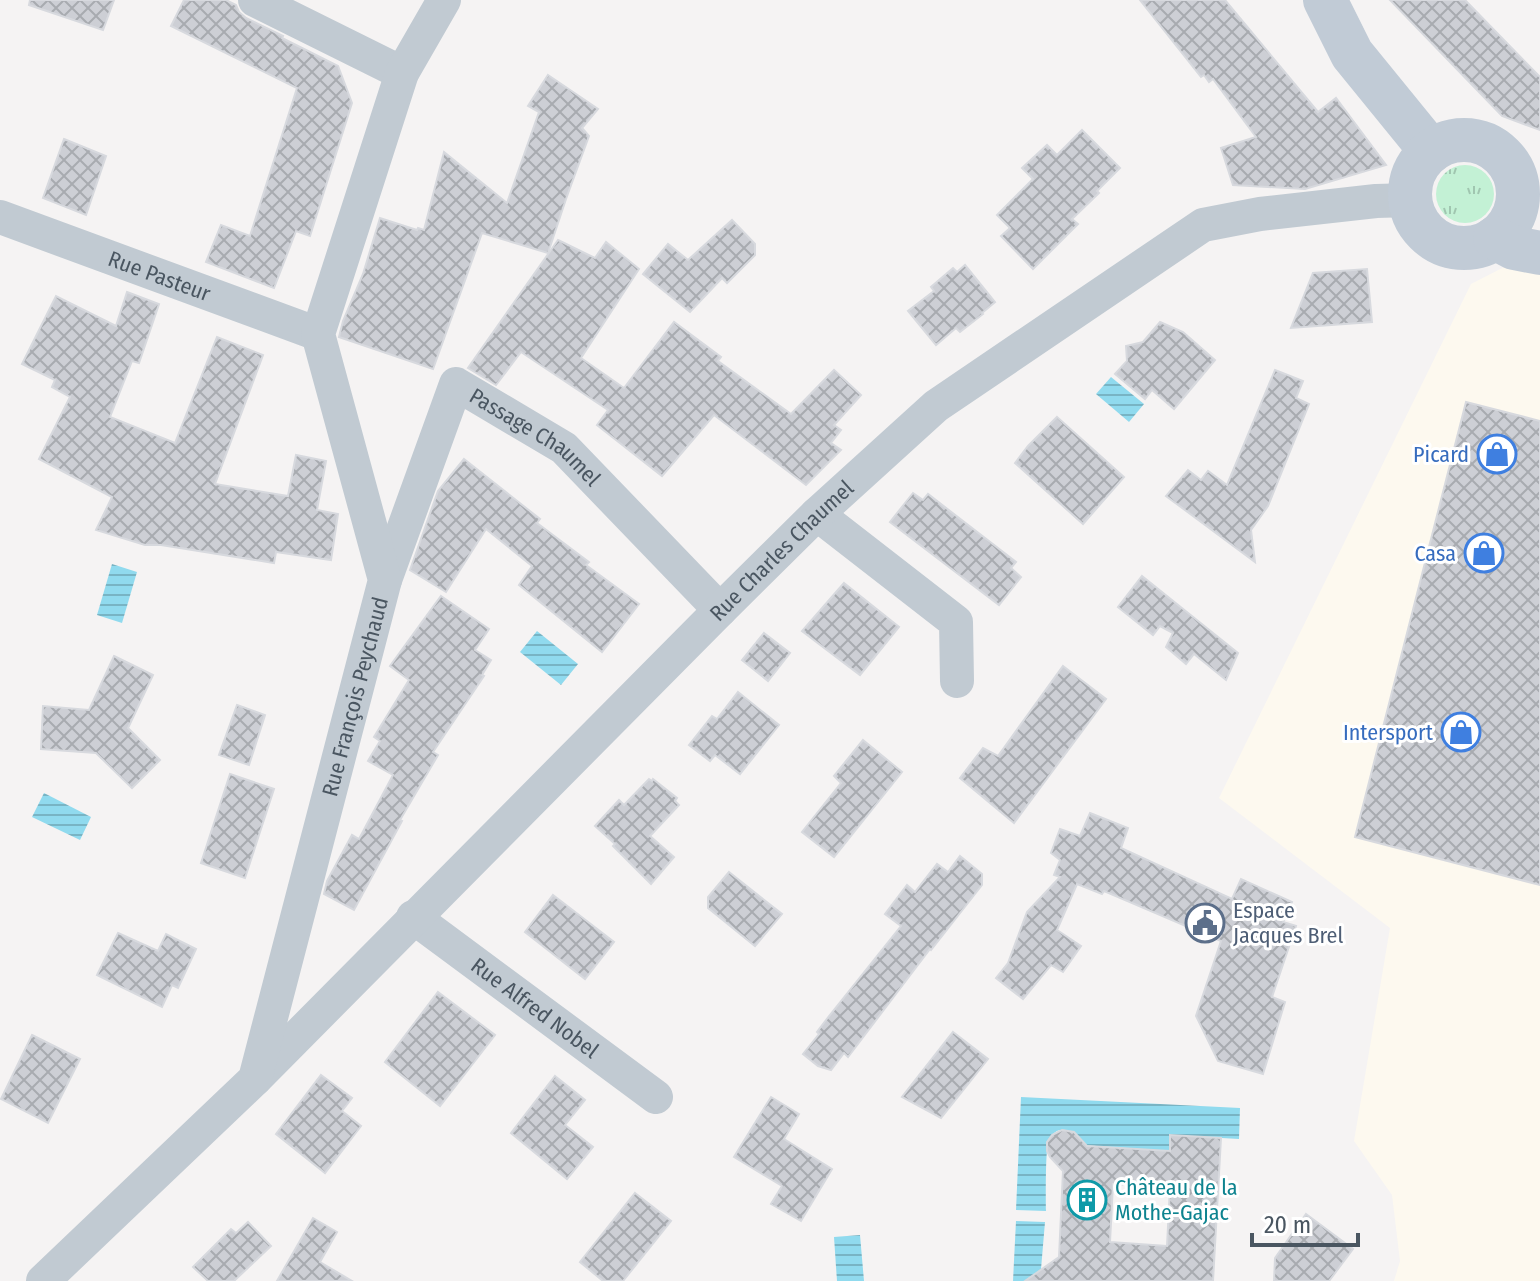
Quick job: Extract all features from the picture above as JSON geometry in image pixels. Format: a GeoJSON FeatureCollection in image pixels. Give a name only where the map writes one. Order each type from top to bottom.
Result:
{"type":"FeatureCollection","features":[{"type":"Feature","properties":{"kind":"main road"},"geometry":{"type":"LineString","coordinates":[[1325,0],[1352,54],[1431,151]]}},
{"type":"Feature","properties":{"kind":"main road"},"geometry":{"type":"LineString","coordinates":[[1455,140],[1468,140],[1493,148],[1511,166],[1529,200],[1517,204],[1505,228],[1495,238],[1481,245],[1458,247],[1442,243],[1418,222],[1410,192],[1420,162],[1431,151],[1455,140]]}},
{"type":"Feature","properties":{"kind":"main road"},"geometry":{"type":"LineString","coordinates":[[1495,238],[1514,248],[1540,253]]}},
{"type":"Feature","properties":{"kind":"street"},"geometry":{"type":"LineString","coordinates":[[255,0],[402,73]]}},
{"type":"Feature","properties":{"kind":"street"},"geometry":{"type":"LineString","coordinates":[[318,334],[402,73],[444,0]]}},
{"type":"Feature","properties":{"kind":"street","name":"Rue Charles Chaumel"},"geometry":{"type":"LineString","coordinates":[[255,1079],[817,514],[936,406],[1203,225],[1260,214],[1411,200]]}},
{"type":"Feature","properties":{"kind":"street","name":"Rue Pasteur"},"geometry":{"type":"LineString","coordinates":[[0,217],[318,334]]}},
{"type":"Feature","properties":{"kind":"street","name":"Rue François Peychaud"},"geometry":{"type":"LineString","coordinates":[[255,1079],[385,580],[318,334]]}},
{"type":"Feature","properties":{"kind":"street","name":"Passage Chaumel"},"geometry":{"type":"LineString","coordinates":[[385,580],[456,384],[564,448],[720,610]]}},
{"type":"Feature","properties":{"kind":"street"},"geometry":{"type":"LineString","coordinates":[[817,514],[956,622],[957,681]]}},
{"type":"Feature","properties":{"kind":"street","name":"Rue Alfred Nobel"},"geometry":{"type":"LineString","coordinates":[[413,917],[656,1097]]}},
{"type":"Feature","properties":{"kind":"street"},"geometry":{"type":"LineString","coordinates":[[43,1281],[255,1079]]}},
{"type":"Feature","properties":{"kind":"shaded area"},"geometry":{"type":"Polygon","coordinates":[[[1540,261],[1540,1281],[1394,1281],[1400,1261],[1392,1195],[1354,1141],[1390,928],[1219,798],[1471,284],[1514,262],[1540,261]]]}},
{"type":"Feature","properties":{"kind":"green space"},"geometry":{"type":"Polygon","coordinates":[[[1465,165],[1486,173],[1494,194],[1486,215],[1465,223],[1444,215],[1436,194],[1444,173],[1465,165]]]}},
{"type":"Feature","properties":{"kind":"water"},"geometry":{"type":"Polygon","coordinates":[[[1111,377],[1144,404],[1129,422],[1096,394],[1111,377]]]}},
{"type":"Feature","properties":{"kind":"water"},"geometry":{"type":"Polygon","coordinates":[[[112,564],[137,572],[122,623],[97,615],[112,564]]]}},
{"type":"Feature","properties":{"kind":"water"},"geometry":{"type":"Polygon","coordinates":[[[537,631],[578,664],[561,685],[520,652],[537,631]]]}},
{"type":"Feature","properties":{"kind":"water"},"geometry":{"type":"Polygon","coordinates":[[[44,793],[91,817],[80,840],[32,817],[44,793]]]}},
{"type":"Feature","properties":{"kind":"water"},"geometry":{"type":"Polygon","coordinates":[[[1021,1097],[1240,1108],[1239,1139],[1170,1135],[1170,1151],[1082,1145],[1071,1132],[1057,1131],[1048,1145],[1046,1211],[1016,1210],[1021,1097]]]}},
{"type":"Feature","properties":{"kind":"water"},"geometry":{"type":"Polygon","coordinates":[[[1016,1221],[1045,1222],[1040,1281],[1013,1281],[1016,1221]]]}},
{"type":"Feature","properties":{"kind":"water"},"geometry":{"type":"Polygon","coordinates":[[[860,1235],[864,1281],[837,1281],[834,1237],[860,1235]]]}},
{"type":"Feature","properties":{"kind":"building"},"geometry":{"type":"Polygon","coordinates":[[[30,0],[114,0],[103,30],[29,5],[30,0]]]}},
{"type":"Feature","properties":{"kind":"building"},"geometry":{"type":"Polygon","coordinates":[[[184,0],[226,0],[236,5],[246,18],[338,66],[352,103],[310,236],[296,231],[274,288],[206,262],[221,225],[250,236],[297,88],[171,26],[184,0]]]}},
{"type":"Feature","properties":{"kind":"building"},"geometry":{"type":"Polygon","coordinates":[[[1140,0],[1225,0],[1318,112],[1336,98],[1386,165],[1305,189],[1233,185],[1221,148],[1256,137],[1213,79],[1209,82],[1204,75],[1201,77],[1140,0]]]}},
{"type":"Feature","properties":{"kind":"building"},"geometry":{"type":"Polygon","coordinates":[[[1390,0],[1465,0],[1540,77],[1540,130],[1502,116],[1390,0]]]}},
{"type":"Feature","properties":{"kind":"building"},"geometry":{"type":"Polygon","coordinates":[[[548,75],[598,109],[582,128],[589,136],[548,253],[482,233],[433,369],[339,337],[380,218],[424,230],[444,152],[507,203],[539,112],[528,106],[548,75]]]}},
{"type":"Feature","properties":{"kind":"building"},"geometry":{"type":"Polygon","coordinates":[[[1082,130],[1120,168],[1072,219],[1078,224],[1033,269],[1001,236],[1010,228],[997,215],[1033,179],[1022,168],[1047,145],[1057,155],[1082,130]]]}},
{"type":"Feature","properties":{"kind":"building"},"geometry":{"type":"Polygon","coordinates":[[[64,139],[106,156],[86,215],[43,198],[64,139]]]}},
{"type":"Feature","properties":{"kind":"building"},"geometry":{"type":"Polygon","coordinates":[[[732,220],[755,244],[755,255],[727,283],[722,278],[690,312],[643,274],[668,244],[688,260],[732,220]]]}},
{"type":"Feature","properties":{"kind":"building"},"geometry":{"type":"Polygon","coordinates":[[[558,240],[595,258],[606,242],[639,269],[581,358],[624,388],[674,322],[721,357],[718,361],[791,414],[834,370],[861,395],[834,425],[841,430],[831,443],[841,450],[806,485],[714,415],[662,476],[597,425],[608,410],[521,352],[496,385],[468,368],[558,240]]]}},
{"type":"Feature","properties":{"kind":"building"},"geometry":{"type":"Polygon","coordinates":[[[965,265],[995,302],[960,332],[956,328],[936,345],[908,311],[934,291],[931,287],[953,268],[957,272],[965,265]]]}},
{"type":"Feature","properties":{"kind":"building"},"geometry":{"type":"Polygon","coordinates":[[[1367,269],[1372,322],[1291,328],[1313,273],[1367,269]]]}},
{"type":"Feature","properties":{"kind":"building"},"geometry":{"type":"Polygon","coordinates":[[[127,292],[159,304],[139,363],[132,361],[110,417],[175,443],[217,337],[263,355],[215,484],[288,496],[296,455],[326,461],[317,510],[338,514],[331,560],[276,552],[274,563],[145,545],[96,530],[112,497],[39,459],[70,397],[52,387],[55,380],[22,364],[56,296],[116,326],[127,292]]]}},
{"type":"Feature","properties":{"kind":"building"},"geometry":{"type":"Polygon","coordinates":[[[1160,322],[1183,332],[1215,360],[1174,409],[1152,390],[1145,399],[1115,374],[1127,361],[1126,346],[1143,342],[1160,322]]]}},
{"type":"Feature","properties":{"kind":"building"},"geometry":{"type":"Polygon","coordinates":[[[1275,370],[1303,381],[1296,398],[1309,404],[1268,506],[1251,530],[1255,562],[1166,496],[1188,470],[1201,480],[1208,471],[1227,485],[1275,370]]]}},
{"type":"Feature","properties":{"kind":"building","name":"Intersport"},"geometry":{"type":"Polygon","coordinates":[[[1466,402],[1540,421],[1540,885],[1355,837],[1466,402]]]}},
{"type":"Feature","properties":{"kind":"building"},"geometry":{"type":"Polygon","coordinates":[[[1057,417],[1124,477],[1083,524],[1015,463],[1057,417]]]}},
{"type":"Feature","properties":{"kind":"building"},"geometry":{"type":"Polygon","coordinates":[[[464,459],[540,519],[537,523],[589,562],[586,565],[639,604],[602,652],[519,585],[532,566],[486,529],[446,592],[410,570],[438,491],[464,459]]]}},
{"type":"Feature","properties":{"kind":"building"},"geometry":{"type":"Polygon","coordinates":[[[913,493],[923,500],[928,494],[1016,562],[1011,568],[1021,577],[999,605],[890,522],[913,493]]]}},
{"type":"Feature","properties":{"kind":"building"},"geometry":{"type":"Polygon","coordinates":[[[1142,576],[1238,653],[1226,680],[1194,654],[1186,664],[1166,647],[1173,633],[1160,626],[1153,635],[1118,607],[1142,576]]]}},
{"type":"Feature","properties":{"kind":"building"},"geometry":{"type":"Polygon","coordinates":[[[844,583],[899,627],[860,675],[802,631],[844,583]]]}},
{"type":"Feature","properties":{"kind":"building"},"geometry":{"type":"Polygon","coordinates":[[[441,596],[489,629],[475,650],[491,660],[484,676],[433,752],[438,755],[400,820],[354,910],[324,894],[327,881],[352,835],[359,839],[393,775],[368,761],[380,741],[374,737],[409,680],[390,666],[441,596]]]}},
{"type":"Feature","properties":{"kind":"building"},"geometry":{"type":"Polygon","coordinates":[[[764,633],[790,653],[768,681],[742,660],[764,633]]]}},
{"type":"Feature","properties":{"kind":"building"},"geometry":{"type":"Polygon","coordinates":[[[114,656],[153,675],[128,728],[160,760],[132,788],[96,753],[41,749],[43,706],[89,710],[114,656]]]}},
{"type":"Feature","properties":{"kind":"building"},"geometry":{"type":"Polygon","coordinates":[[[1063,666],[1106,699],[1014,823],[960,778],[983,748],[998,756],[1063,666]]]}},
{"type":"Feature","properties":{"kind":"building"},"geometry":{"type":"Polygon","coordinates":[[[738,692],[779,725],[740,774],[715,755],[710,761],[689,745],[712,716],[717,719],[738,692]]]}},
{"type":"Feature","properties":{"kind":"building"},"geometry":{"type":"Polygon","coordinates":[[[237,705],[265,715],[249,765],[219,755],[237,705]]]}},
{"type":"Feature","properties":{"kind":"building"},"geometry":{"type":"Polygon","coordinates":[[[863,740],[902,772],[834,857],[802,832],[841,783],[834,776],[863,740]]]}},
{"type":"Feature","properties":{"kind":"building"},"geometry":{"type":"Polygon","coordinates":[[[230,774],[274,789],[245,878],[201,863],[230,774]]]}},
{"type":"Feature","properties":{"kind":"building"},"geometry":{"type":"Polygon","coordinates":[[[649,779],[677,798],[675,801],[679,805],[650,836],[674,857],[651,884],[595,826],[619,800],[624,805],[649,779]]]}},
{"type":"Feature","properties":{"kind":"building"},"geometry":{"type":"Polygon","coordinates":[[[1090,813],[1128,828],[1121,848],[1232,899],[1241,879],[1292,902],[1283,922],[1296,926],[1272,997],[1285,1002],[1263,1074],[1218,1061],[1196,1016],[1221,941],[1104,891],[1102,894],[1077,884],[1057,930],[1081,946],[1063,972],[1051,965],[1023,999],[996,978],[1008,963],[1027,912],[1060,877],[1054,875],[1060,860],[1051,853],[1060,829],[1080,836],[1090,813]]]}},
{"type":"Feature","properties":{"kind":"building"},"geometry":{"type":"Polygon","coordinates":[[[960,856],[982,874],[982,885],[848,1057],[844,1053],[831,1070],[818,1066],[803,1054],[826,1020],[901,926],[885,914],[907,885],[915,892],[937,864],[948,872],[960,856]]]}},
{"type":"Feature","properties":{"kind":"building"},"geometry":{"type":"Polygon","coordinates":[[[729,872],[782,914],[755,946],[708,908],[708,897],[729,872]]]}},
{"type":"Feature","properties":{"kind":"building"},"geometry":{"type":"Polygon","coordinates":[[[553,895],[614,942],[585,979],[525,932],[553,895]]]}},
{"type":"Feature","properties":{"kind":"building"},"geometry":{"type":"Polygon","coordinates":[[[118,933],[158,951],[166,934],[196,949],[178,988],[172,985],[162,1007],[97,975],[118,933]]]}},
{"type":"Feature","properties":{"kind":"building"},"geometry":{"type":"Polygon","coordinates":[[[438,992],[495,1035],[440,1106],[385,1062],[438,992]]]}},
{"type":"Feature","properties":{"kind":"building"},"geometry":{"type":"Polygon","coordinates":[[[953,1032],[988,1059],[941,1118],[902,1097],[953,1032]]]}},
{"type":"Feature","properties":{"kind":"building"},"geometry":{"type":"Polygon","coordinates":[[[32,1035],[80,1059],[48,1123],[1,1099],[32,1035]]]}},
{"type":"Feature","properties":{"kind":"building"},"geometry":{"type":"Polygon","coordinates":[[[321,1075],[352,1098],[342,1111],[361,1126],[325,1173],[276,1134],[321,1075]]]}},
{"type":"Feature","properties":{"kind":"building"},"geometry":{"type":"Polygon","coordinates":[[[555,1076],[585,1100],[565,1125],[593,1147],[567,1179],[511,1133],[555,1076]]]}},
{"type":"Feature","properties":{"kind":"building"},"geometry":{"type":"Polygon","coordinates":[[[771,1097],[799,1114],[784,1139],[832,1169],[801,1221],[771,1204],[782,1186],[734,1157],[771,1097]]]}},
{"type":"Feature","properties":{"kind":"building","name":"Château de la Mothe-Gajac"},"geometry":{"type":"Polygon","coordinates":[[[1062,1130],[1074,1132],[1087,1146],[1170,1151],[1170,1135],[1221,1138],[1213,1281],[1025,1281],[1059,1257],[1063,1171],[1047,1151],[1047,1142],[1062,1130]],[[1113,1184],[1110,1242],[1167,1246],[1170,1187],[1113,1184]]]}},
{"type":"Feature","properties":{"kind":"building"},"geometry":{"type":"Polygon","coordinates":[[[635,1193],[671,1221],[623,1281],[603,1281],[580,1262],[635,1193]]]}},
{"type":"Feature","properties":{"kind":"building"},"geometry":{"type":"Polygon","coordinates":[[[1306,1214],[1353,1249],[1329,1281],[1274,1281],[1275,1258],[1306,1214]]]}},
{"type":"Feature","properties":{"kind":"building"},"geometry":{"type":"Polygon","coordinates":[[[313,1218],[337,1232],[320,1262],[352,1281],[277,1281],[313,1218]]]}},
{"type":"Feature","properties":{"kind":"building"},"geometry":{"type":"Polygon","coordinates":[[[248,1222],[271,1246],[234,1281],[208,1281],[193,1267],[231,1229],[236,1233],[248,1222]]]}},
{"type":"Feature","properties":{"kind":"place","name":"Picard"},"geometry":{"type":"Point","coordinates":[1497,454]}},
{"type":"Feature","properties":{"kind":"place","name":"Casa"},"geometry":{"type":"Point","coordinates":[1484,553]}},
{"type":"Feature","properties":{"kind":"place","name":"Intersport"},"geometry":{"type":"Point","coordinates":[1461,732]}},
{"type":"Feature","properties":{"kind":"place","name":"Espace Jacques Brel"},"geometry":{"type":"Point","coordinates":[1205,923]}},
{"type":"Feature","properties":{"kind":"place","name":"Château de la Mothe-Gajac"},"geometry":{"type":"Point","coordinates":[1087,1200]}}]}
